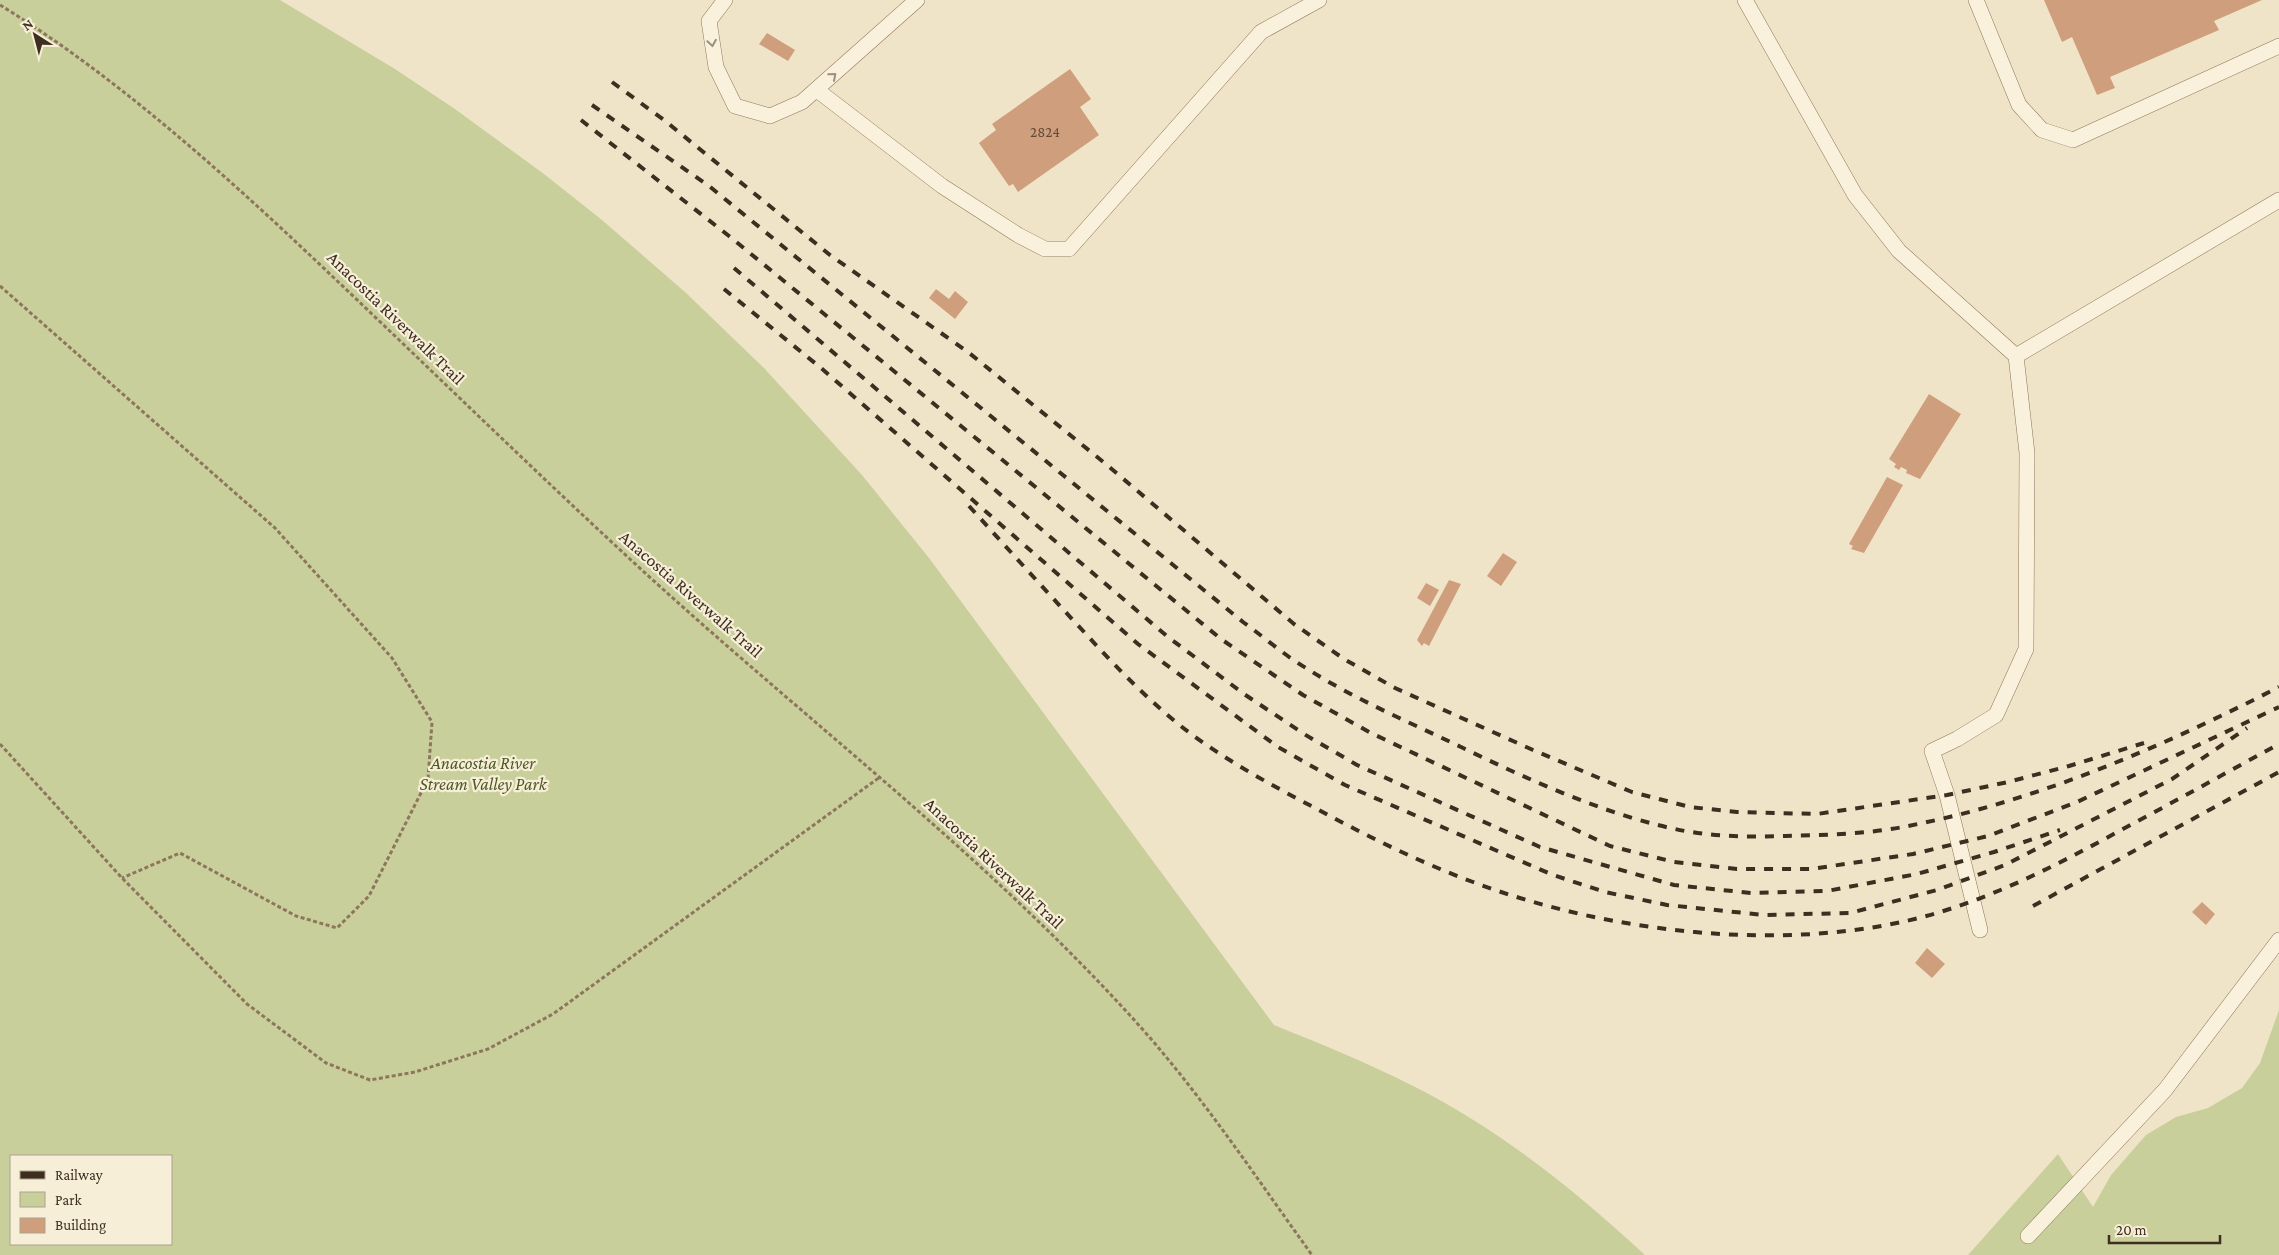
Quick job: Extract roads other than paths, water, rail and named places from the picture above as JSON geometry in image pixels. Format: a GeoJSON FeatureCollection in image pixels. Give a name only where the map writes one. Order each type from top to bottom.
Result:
{"type":"FeatureCollection","features":[{"type":"Feature","properties":{"kind":"lane"},"geometry":{"type":"LineString","coordinates":[[725,0],[709,21],[716,67],[735,106],[770,116],[802,102],[917,0]]}},
{"type":"Feature","properties":{"kind":"lane"},"geometry":{"type":"LineString","coordinates":[[816,90],[942,186],[1018,235],[1045,248],[1069,249],[1261,32],[1319,0]]}},
{"type":"Feature","properties":{"kind":"lane"},"geometry":{"type":"LineString","coordinates":[[1745,0],[1855,195],[1899,251],[2016,356],[2027,453],[2026,649],[1996,715],[1957,739],[1932,751],[1947,795],[1980,930]]}},
{"type":"Feature","properties":{"kind":"lane"},"geometry":{"type":"LineString","coordinates":[[1976,0],[2019,105],[2042,130],[2073,140],[2279,46]]}},
{"type":"Feature","properties":{"kind":"lane"},"geometry":{"type":"LineString","coordinates":[[2016,356],[2279,200]]}},
{"type":"Feature","properties":{"kind":"lane"},"geometry":{"type":"LineString","coordinates":[[2028,1236],[2165,1090],[2279,940]]}},
{"type":"Feature","properties":{"kind":"railway"},"geometry":{"type":"LineString","coordinates":[[612,82],[664,120],[830,255],[968,352],[1107,465],[1294,624],[1344,659],[1395,688],[1533,750],[1632,792],[1690,807],[1737,812],[1817,814],[1947,795],[2008,782],[2144,743]]}},
{"type":"Feature","properties":{"kind":"railway"},"geometry":{"type":"LineString","coordinates":[[592,105],[709,186],[1243,622],[1290,657],[1343,690],[1382,710],[1514,772],[1599,807],[1657,825],[1698,833],[1723,835],[1816,835],[1893,829],[2004,802],[2098,770],[2190,731],[2279,687]]}},
{"type":"Feature","properties":{"kind":"railway"},"geometry":{"type":"LineString","coordinates":[[581,120],[729,236],[1221,639],[1303,695],[1371,733],[1610,846],[1674,862],[1737,869],[1811,869],[1913,854],[1988,836],[2077,802],[2279,707]]}},
{"type":"Feature","properties":{"kind":"railway"},"geometry":{"type":"LineString","coordinates":[[734,268],[1168,637],[1244,694],[1304,734],[1357,765],[1540,847],[1674,885],[1751,893],[1827,891],[1917,874],[1994,852],[2060,830]]}},
{"type":"Feature","properties":{"kind":"railway"},"geometry":{"type":"LineString","coordinates":[[724,289],[821,368],[1138,644],[1278,747],[1345,785],[1553,875],[1605,892],[1667,905],[1764,915],[1850,913],[1937,890],[2005,865],[2172,779],[2247,728]]}},
{"type":"Feature","properties":{"kind":"railway"},"geometry":{"type":"LineString","coordinates":[[969,506],[1132,682],[1182,727],[1231,761],[1282,791],[1355,829],[1453,874],[1526,900],[1583,915],[1643,926],[1703,933],[1764,935],[1824,933],[1882,926],[1937,913],[2013,885],[2062,861],[2279,744]]}},
{"type":"Feature","properties":{"kind":"railway"},"geometry":{"type":"LineString","coordinates":[[2033,906],[2279,772]]}},
{"type":"Feature","properties":{"kind":"park label","name":"Anacostia River Stream Valley Park"},"geometry":{"type":"Point","coordinates":[483,773]}}]}
